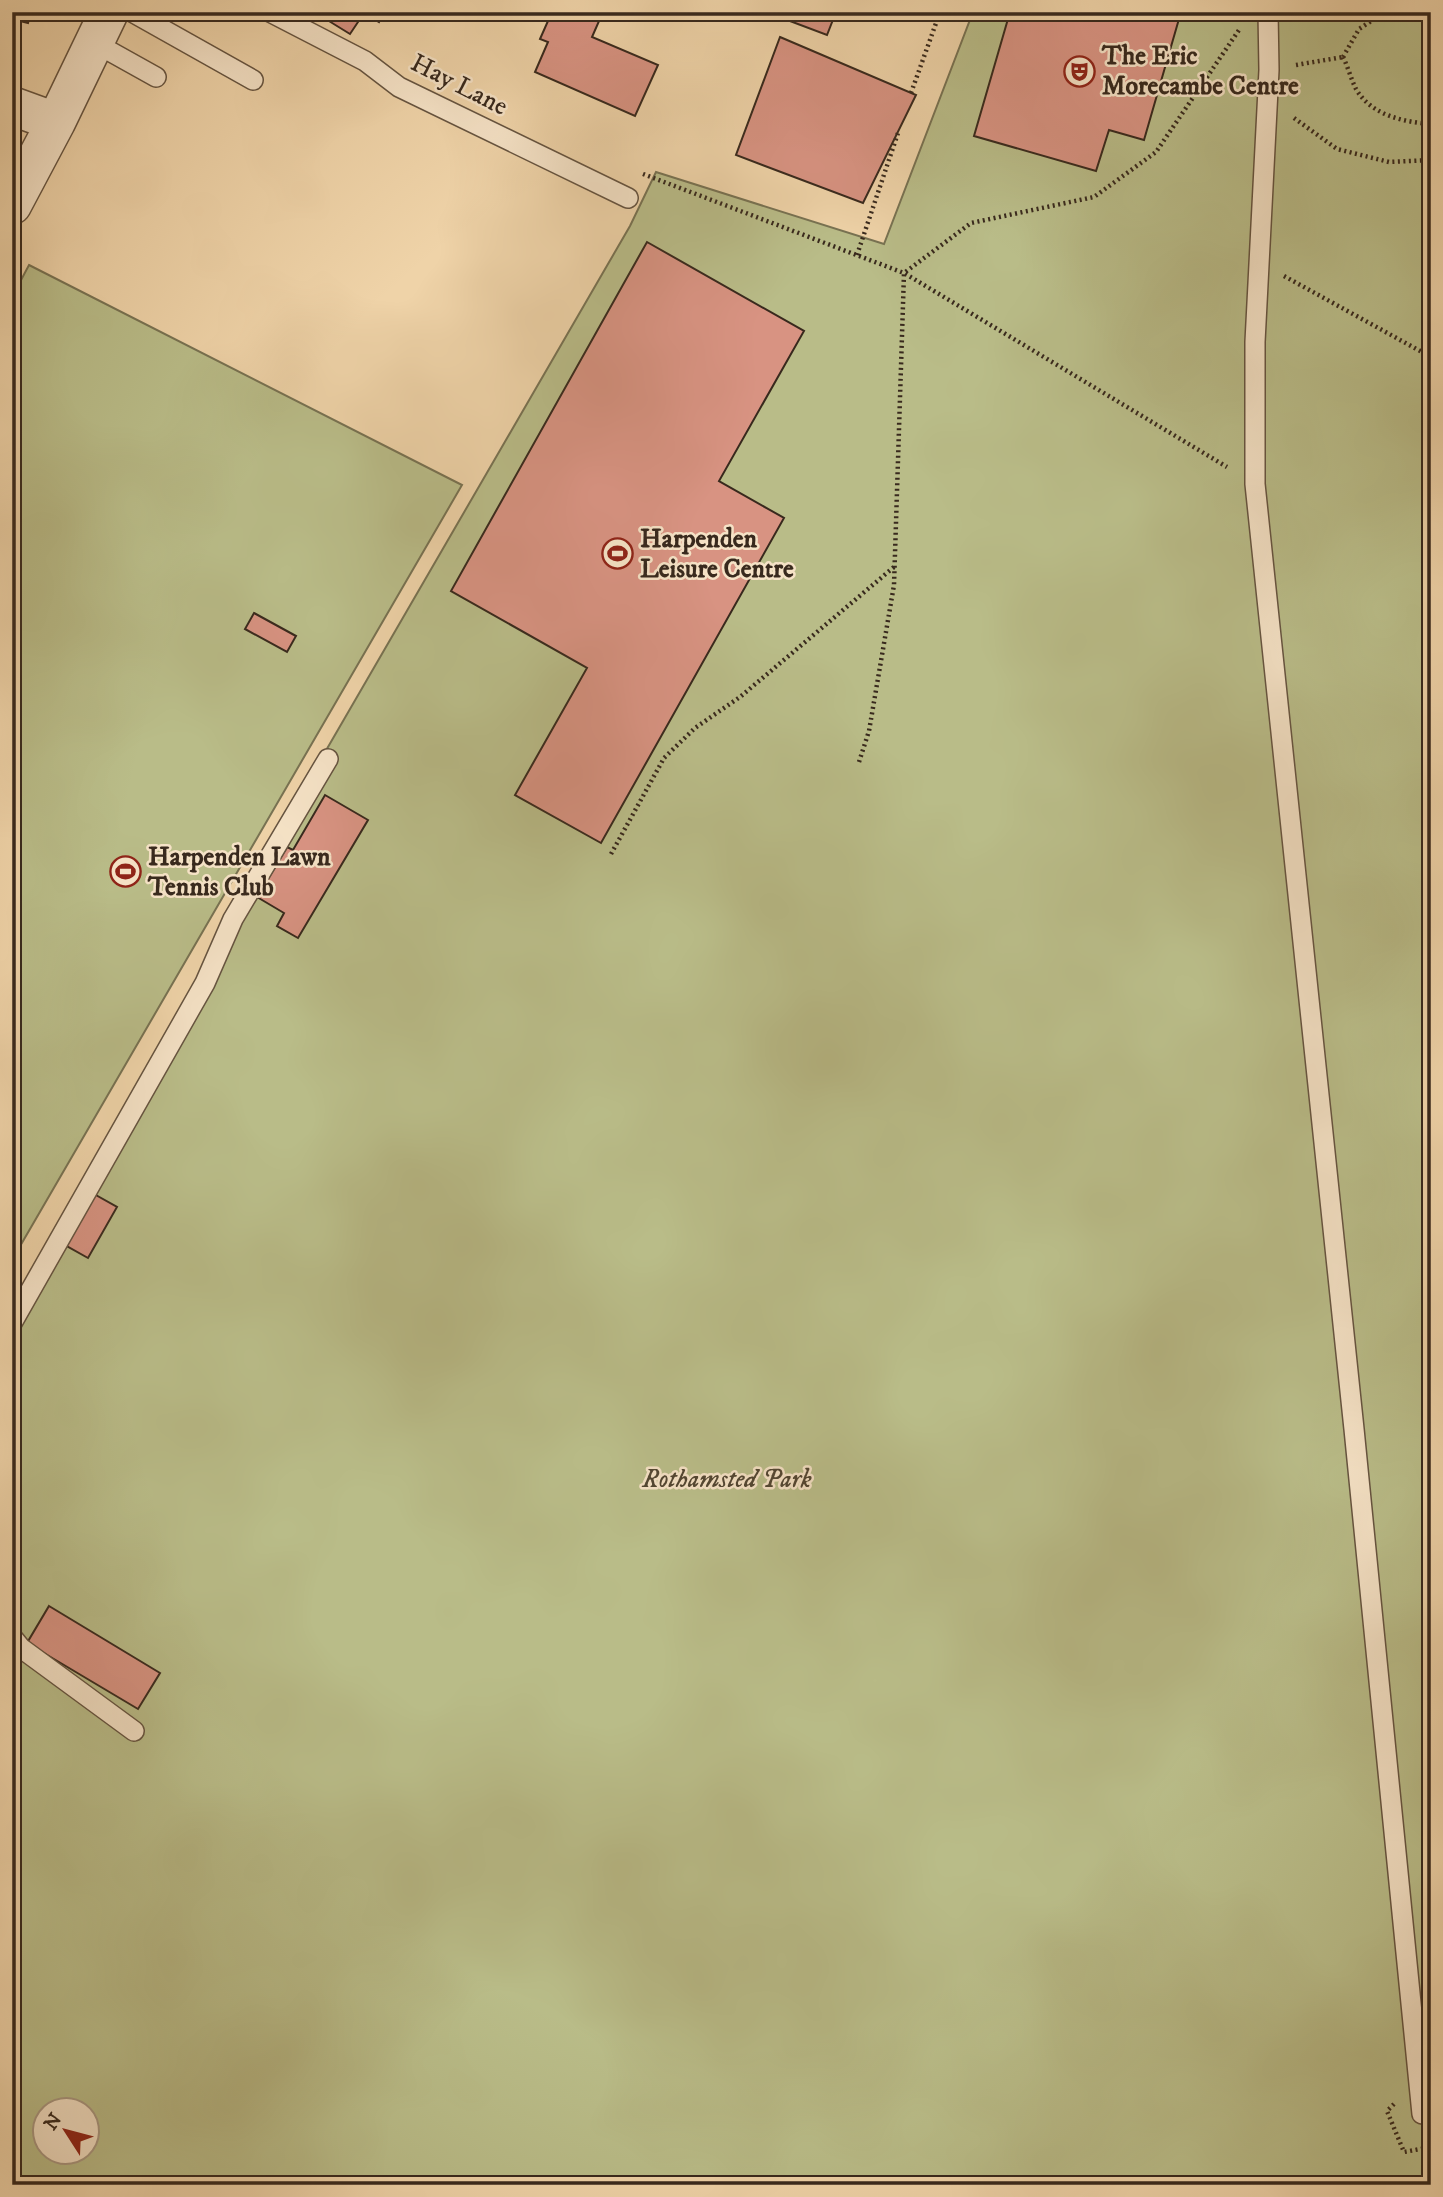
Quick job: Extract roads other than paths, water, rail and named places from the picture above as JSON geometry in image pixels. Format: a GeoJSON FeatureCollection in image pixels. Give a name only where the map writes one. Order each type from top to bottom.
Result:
{"type":"FeatureCollection","features":[{"type":"Feature","properties":{"kind":"street"},"geometry":{"type":"LineString","coordinates":[[12,205],[102,28]]}},
{"type":"Feature","properties":{"kind":"street"},"geometry":{"type":"LineString","coordinates":[[12,106],[56,122]]}},
{"type":"Feature","properties":{"kind":"lane"},"geometry":{"type":"LineString","coordinates":[[132,12],[253,80]]}},
{"type":"Feature","properties":{"kind":"lane","name":"Hay Lane"},"geometry":{"type":"LineString","coordinates":[[270,12],[365,61],[399,87],[628,198]]}},
{"type":"Feature","properties":{"kind":"lane"},"geometry":{"type":"LineString","coordinates":[[1268,12],[1269,70],[1255,342],[1255,484],[1352,1402],[1422,2114]]}},
{"type":"Feature","properties":{"kind":"lane"},"geometry":{"type":"LineString","coordinates":[[102,28],[156,77]]}},
{"type":"Feature","properties":{"kind":"lane"},"geometry":{"type":"LineString","coordinates":[[12,1323],[205,983],[233,919],[328,759]]}},
{"type":"Feature","properties":{"kind":"lane"},"geometry":{"type":"LineString","coordinates":[[12,1637],[21,1648],[134,1731]]}},
{"type":"Feature","properties":{"kind":"place","name":"The Eric Morecambe Centre"},"geometry":{"type":"Point","coordinates":[1079,71]}},
{"type":"Feature","properties":{"kind":"place","name":"Harpenden Leisure Centre"},"geometry":{"type":"Point","coordinates":[617,554]}},
{"type":"Feature","properties":{"kind":"place","name":"Harpenden Lawn Tennis Club"},"geometry":{"type":"Point","coordinates":[125,872]}},
{"type":"Feature","properties":{"kind":"park label","name":"Rothamsted Park"},"geometry":{"type":"Point","coordinates":[727,1479]}}]}
